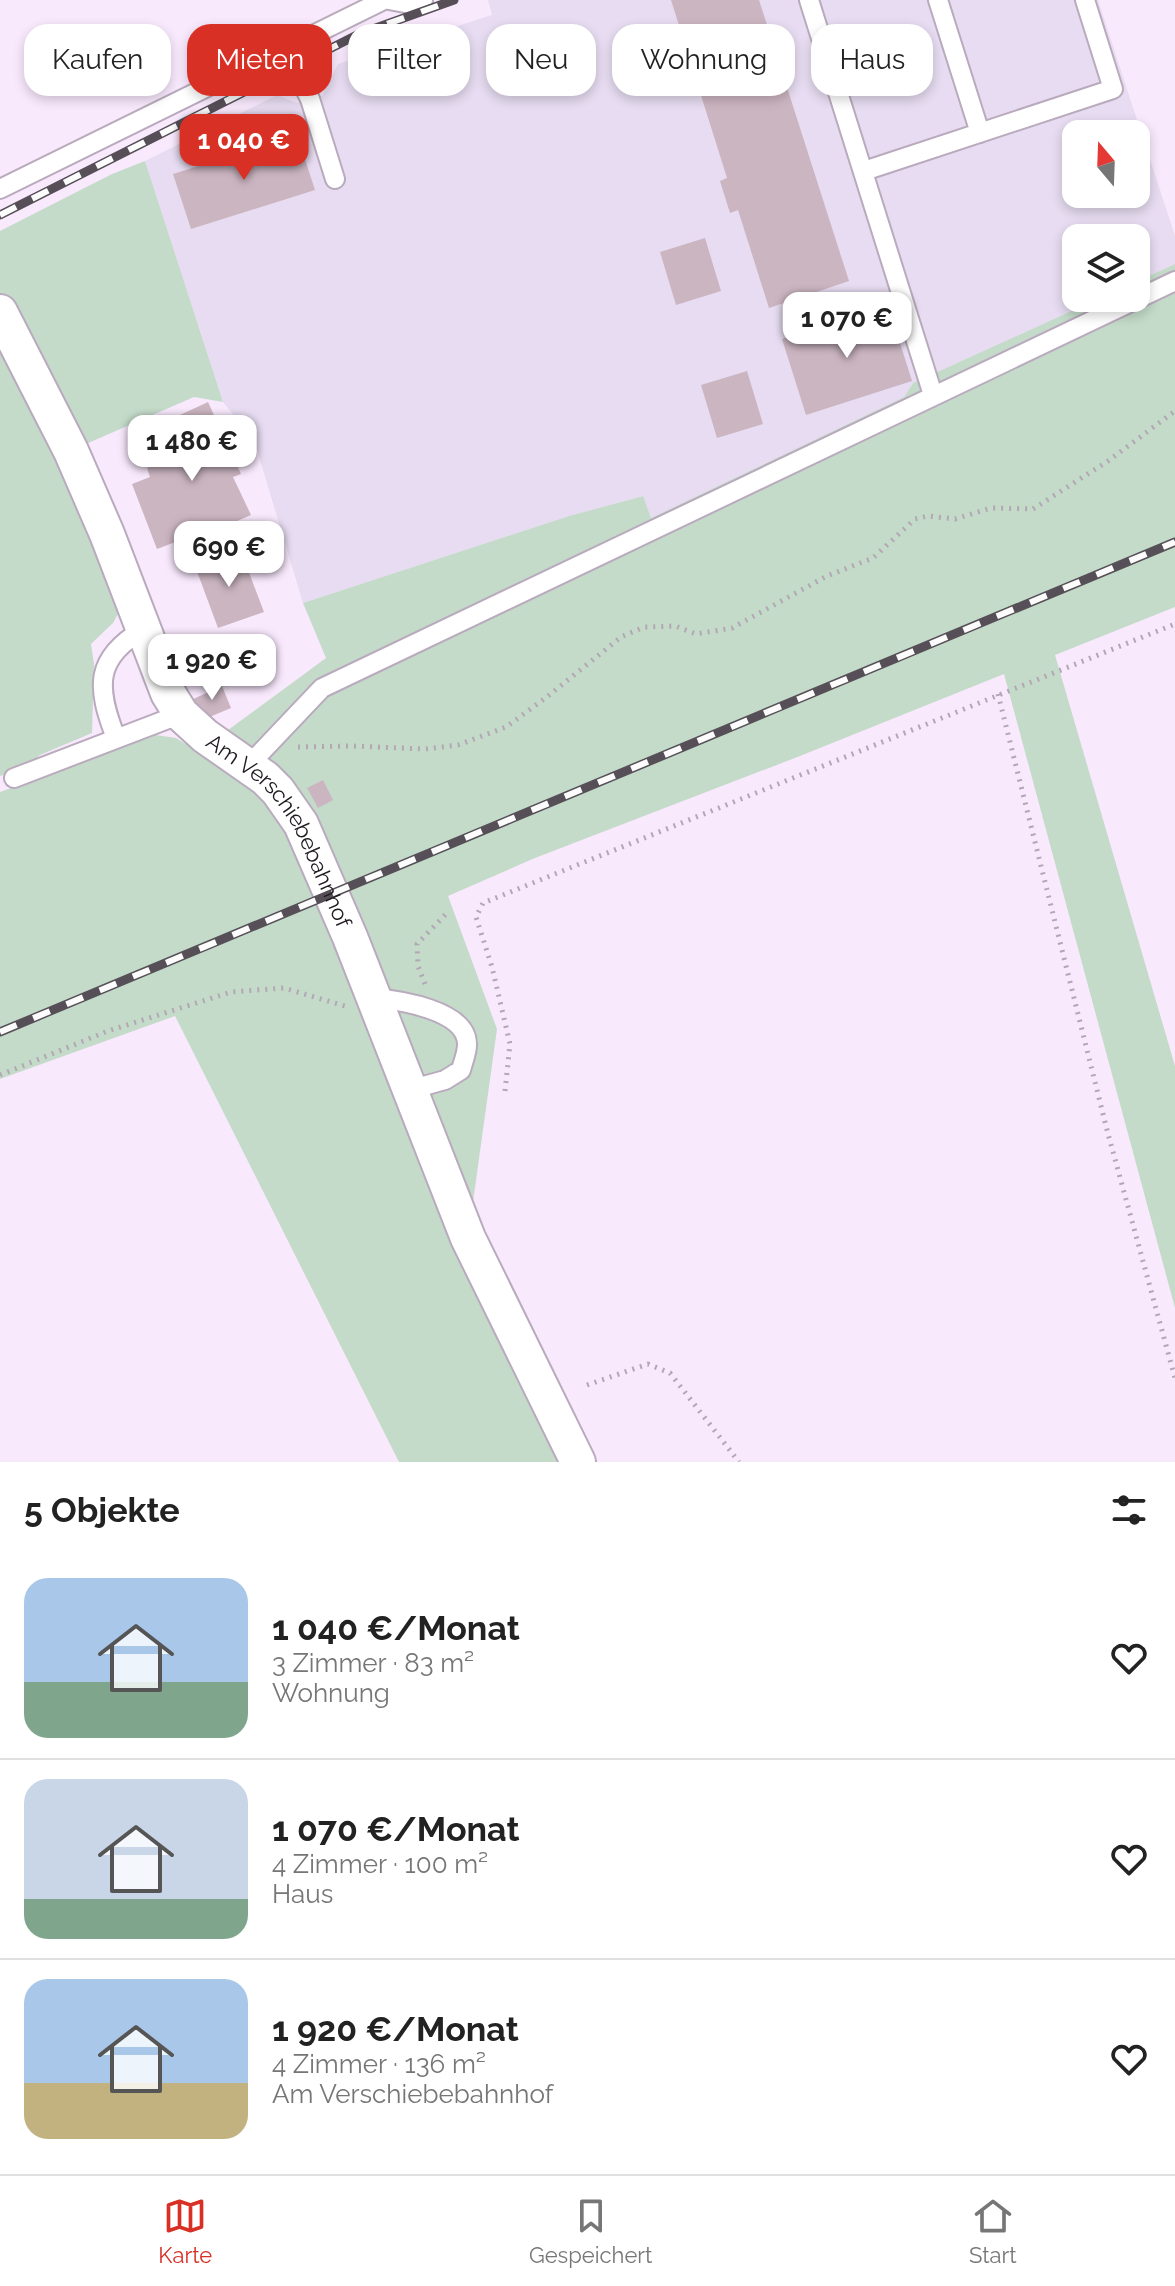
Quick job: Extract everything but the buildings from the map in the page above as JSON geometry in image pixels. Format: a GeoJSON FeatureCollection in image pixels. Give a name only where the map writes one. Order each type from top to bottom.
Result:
{"type":"FeatureCollection","features":[{"type":"Feature","properties":{"kind":"street","name":"Am Verschiebebahnhof"},"geometry":{"type":"LineString","coordinates":[[0,312],[71,451],[107,534],[168,693],[181,714],[205,736],[257,757],[301,824],[323,870],[468,1238],[578,1462]]}},
{"type":"Feature","properties":{"kind":"lane"},"geometry":{"type":"LineString","coordinates":[[332,25],[387,0],[410,4],[423,0]]}},
{"type":"Feature","properties":{"kind":"lane"},"geometry":{"type":"LineString","coordinates":[[809,0],[933,395]]}},
{"type":"Feature","properties":{"kind":"lane"},"geometry":{"type":"LineString","coordinates":[[938,0],[980,133]]}},
{"type":"Feature","properties":{"kind":"lane"},"geometry":{"type":"LineString","coordinates":[[864,171],[1113,89],[1085,0]]}},
{"type":"Feature","properties":{"kind":"lane"},"geometry":{"type":"LineString","coordinates":[[0,189],[187,96]]}},
{"type":"Feature","properties":{"kind":"lane"},"geometry":{"type":"LineString","coordinates":[[308,96],[335,179]]}},
{"type":"Feature","properties":{"kind":"lane"},"geometry":{"type":"LineString","coordinates":[[257,757],[322,688],[1175,281]]}},
{"type":"Feature","properties":{"kind":"lane"},"geometry":{"type":"LineString","coordinates":[[116,738],[104,708],[102,682],[107,660],[123,641],[144,629]]}},
{"type":"Feature","properties":{"kind":"lane"},"geometry":{"type":"LineString","coordinates":[[14,778],[181,714]]}},
{"type":"Feature","properties":{"kind":"lane"},"geometry":{"type":"LineString","coordinates":[[377,1007],[402,1001],[436,1011],[459,1025],[468,1042],[461,1070],[445,1080],[409,1090]]}},
{"type":"Feature","properties":{"kind":"path"},"geometry":{"type":"LineString","coordinates":[[257,757],[352,746],[425,749],[458,745],[506,727],[621,637],[644,627],[675,626],[696,634],[732,628],[827,576],[873,558],[915,519],[928,516],[955,519],[991,508],[1033,509],[1108,461],[1175,411]]}},
{"type":"Feature","properties":{"kind":"path"},"geometry":{"type":"LineString","coordinates":[[505,1091],[510,1044],[492,967],[476,917],[483,903],[1175,624]]}},
{"type":"Feature","properties":{"kind":"path"},"geometry":{"type":"LineString","coordinates":[[998,694],[1107,1130],[1175,1378]]}},
{"type":"Feature","properties":{"kind":"path"},"geometry":{"type":"LineString","coordinates":[[436,1011],[418,966],[417,944],[446,914]]}},
{"type":"Feature","properties":{"kind":"path"},"geometry":{"type":"LineString","coordinates":[[0,1075],[108,1031],[231,992],[284,988],[377,1007]]}},
{"type":"Feature","properties":{"kind":"path"},"geometry":{"type":"LineString","coordinates":[[587,1385],[648,1364],[670,1373],[739,1462]]}},
{"type":"Feature","properties":{"kind":"shaded area"},"geometry":{"type":"Polygon","coordinates":[[[488,0],[1098,0],[1137,120],[1062,120],[1062,208],[1150,208],[1150,159],[1175,236],[1175,264],[1150,276],[1150,224],[1062,224],[1062,312],[1069,312],[913,383],[904,397],[651,518],[642,496],[569,516],[303,603],[254,440],[223,402],[145,161],[275,96],[297,103],[332,96],[332,76],[338,64],[348,61],[348,96],[470,96],[470,24],[464,24],[492,15],[488,0]]]}},
{"type":"Feature","properties":{"kind":"green space"},"geometry":{"type":"Polygon","coordinates":[[[145,161],[223,402],[194,397],[79,447],[124,603],[113,623],[91,644],[94,664],[92,733],[40,755],[27,767],[0,776],[0,231],[112,174],[145,161]]]}},
{"type":"Feature","properties":{"kind":"green space"},"geometry":{"type":"Polygon","coordinates":[[[1175,264],[1175,607],[1055,655],[1175,1066],[1175,1308],[1004,674],[535,858],[448,896],[497,1029],[468,1238],[578,1462],[399,1462],[175,1016],[0,1079],[0,792],[156,735],[176,738],[198,752],[326,658],[303,603],[569,516],[643,496],[651,518],[904,397],[913,383],[1069,312],[1150,312],[1150,276],[1175,264]]]}},
{"type":"Feature","properties":{"kind":"railway"},"geometry":{"type":"LineString","coordinates":[[0,215],[359,34],[454,0]]}},
{"type":"Feature","properties":{"kind":"railway"},"geometry":{"type":"LineString","coordinates":[[0,1032],[1175,542]]}}]}
